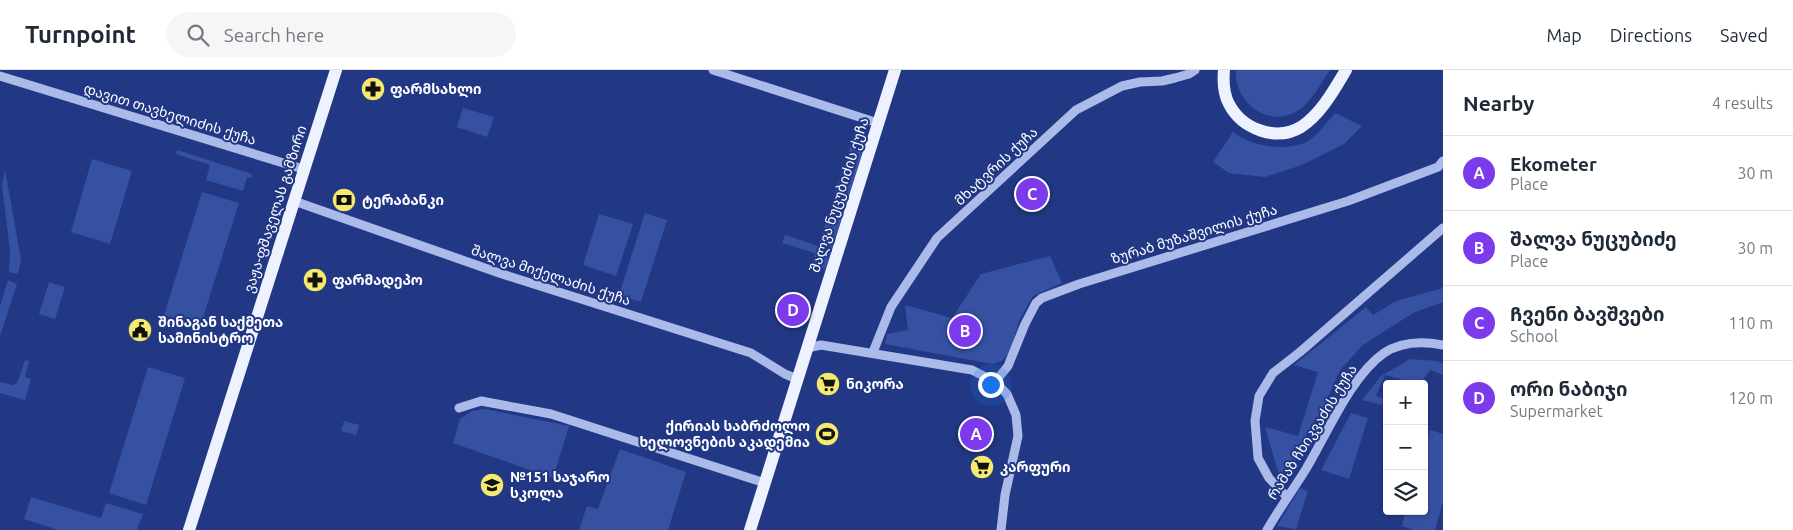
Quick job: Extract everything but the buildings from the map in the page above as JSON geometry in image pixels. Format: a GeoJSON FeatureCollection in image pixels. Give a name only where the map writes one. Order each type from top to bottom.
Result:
{"type":"FeatureCollection","features":[{"type":"Feature","properties":{"kind":"main road","name":"ვაჟა-ფშაველას გამზირი"},"geometry":{"type":"LineString","coordinates":[[189,530],[336,70]]}},
{"type":"Feature","properties":{"kind":"main road","name":"შალვა ნუცუბიძის ქუჩა"},"geometry":{"type":"LineString","coordinates":[[750,530],[895,70]]}},
{"type":"Feature","properties":{"kind":"main road"},"geometry":{"type":"LineString","coordinates":[[1224,70],[1223,81],[1228,103],[1235,113],[1254,128],[1277,134],[1289,132],[1311,120],[1346,70]]}},
{"type":"Feature","properties":{"kind":"street"},"geometry":{"type":"LineString","coordinates":[[713,70],[878,123]]}},
{"type":"Feature","properties":{"kind":"street","name":"მხატვრის ქუჩა"},"geometry":{"type":"LineString","coordinates":[[873,352],[891,307],[937,238],[1076,110],[1122,86],[1176,78],[1195,70]]}},
{"type":"Feature","properties":{"kind":"street","name":"დავით თავხელიძის ქუჩა"},"geometry":{"type":"LineString","coordinates":[[0,76],[303,169]]}},
{"type":"Feature","properties":{"kind":"street","name":"ზურაბ მუზაშვილის ქუჩა"},"geometry":{"type":"LineString","coordinates":[[995,382],[1008,366],[1025,324],[1036,303],[1042,298],[1079,284],[1348,200],[1438,167],[1443,161]]}},
{"type":"Feature","properties":{"kind":"street","name":"შალვა მიქელაძის ქუჩა"},"geometry":{"type":"LineString","coordinates":[[294,201],[502,274],[751,353],[785,374],[797,379]]}},
{"type":"Feature","properties":{"kind":"street"},"geometry":{"type":"LineString","coordinates":[[1287,496],[1269,478],[1258,458],[1255,421],[1259,396],[1273,373],[1300,352],[1443,228]]}},
{"type":"Feature","properties":{"kind":"street","name":"რამაზ ჩხიკვაძის ქუჩა"},"geometry":{"type":"LineString","coordinates":[[1266,530],[1305,470],[1345,400],[1371,364],[1385,352],[1405,344],[1420,342],[1443,345]]}},
{"type":"Feature","properties":{"kind":"street"},"geometry":{"type":"LineString","coordinates":[[807,348],[821,345],[873,352],[972,370],[995,382],[1007,394],[1016,415],[1018,436],[1005,495],[1001,530]]}},
{"type":"Feature","properties":{"kind":"street"},"geometry":{"type":"LineString","coordinates":[[459,408],[481,401],[551,414],[765,483]]}},
{"type":"Feature","properties":{"kind":"shaded area"},"geometry":{"type":"Polygon","coordinates":[[[1236,70],[1330,70],[1304,106],[1288,115],[1276,117],[1256,110],[1247,102],[1240,93],[1236,70]]]}},
{"type":"Feature","properties":{"kind":"shaded area"},"geometry":{"type":"Polygon","coordinates":[[[463,108],[494,117],[487,137],[457,127],[463,108]]]}},
{"type":"Feature","properties":{"kind":"shaded area"},"geometry":{"type":"Polygon","coordinates":[[[1335,113],[1362,126],[1344,144],[1302,165],[1265,177],[1229,173],[1213,162],[1233,132],[1246,140],[1275,147],[1298,145],[1313,137],[1335,113]]]}},
{"type":"Feature","properties":{"kind":"shaded area"},"geometry":{"type":"Polygon","coordinates":[[[855,132],[869,136],[825,269],[812,265],[815,253],[782,243],[785,235],[818,246],[855,132]]]}},
{"type":"Feature","properties":{"kind":"shaded area"},"geometry":{"type":"Polygon","coordinates":[[[177,150],[252,174],[251,178],[247,177],[243,191],[206,180],[210,165],[176,154],[177,150]]]}},
{"type":"Feature","properties":{"kind":"shaded area"},"geometry":{"type":"Polygon","coordinates":[[[92,159],[132,171],[110,244],[71,232],[92,159]]]}},
{"type":"Feature","properties":{"kind":"shaded area"},"geometry":{"type":"Polygon","coordinates":[[[5,170],[21,259],[18,274],[9,272],[10,250],[2,186],[5,170]]]}},
{"type":"Feature","properties":{"kind":"shaded area"},"geometry":{"type":"Polygon","coordinates":[[[202,192],[239,203],[200,327],[164,315],[202,192]]]}},
{"type":"Feature","properties":{"kind":"shaded area"},"geometry":{"type":"Polygon","coordinates":[[[645,213],[667,220],[641,302],[619,295],[645,213]]]}},
{"type":"Feature","properties":{"kind":"shaded area"},"geometry":{"type":"Polygon","coordinates":[[[599,214],[633,224],[616,276],[583,265],[599,214]]]}},
{"type":"Feature","properties":{"kind":"shaded area"},"geometry":{"type":"Polygon","coordinates":[[[1050,256],[1062,283],[1033,296],[1020,319],[1010,352],[1002,361],[992,364],[885,344],[887,334],[908,330],[905,305],[952,318],[981,274],[1050,256]]]}},
{"type":"Feature","properties":{"kind":"shaded area"},"geometry":{"type":"Polygon","coordinates":[[[8,280],[17,284],[0,336],[0,306],[8,280]]]}},
{"type":"Feature","properties":{"kind":"shaded area"},"geometry":{"type":"Polygon","coordinates":[[[49,282],[65,287],[55,319],[39,314],[49,282]]]}},
{"type":"Feature","properties":{"kind":"shaded area"},"geometry":{"type":"Polygon","coordinates":[[[1443,288],[1443,302],[1413,313],[1363,345],[1340,370],[1324,406],[1304,439],[1293,470],[1279,475],[1265,427],[1298,436],[1318,372],[1294,365],[1366,307],[1373,315],[1396,301],[1443,288]]]}},
{"type":"Feature","properties":{"kind":"shaded area"},"geometry":{"type":"Polygon","coordinates":[[[1410,359],[1437,361],[1443,364],[1443,375],[1430,370],[1423,380],[1401,380],[1385,375],[1376,396],[1383,398],[1382,405],[1362,400],[1381,376],[1410,359]]]}},
{"type":"Feature","properties":{"kind":"shaded area"},"geometry":{"type":"Polygon","coordinates":[[[25,360],[29,361],[25,377],[31,379],[25,400],[0,393],[0,382],[13,385],[17,383],[25,360]]]}},
{"type":"Feature","properties":{"kind":"shaded area"},"geometry":{"type":"Polygon","coordinates":[[[148,367],[185,378],[146,505],[109,493],[148,367]]]}},
{"type":"Feature","properties":{"kind":"shaded area"},"geometry":{"type":"Polygon","coordinates":[[[485,409],[569,426],[553,478],[453,443],[460,419],[472,411],[485,409]]]}},
{"type":"Feature","properties":{"kind":"shaded area"},"geometry":{"type":"Polygon","coordinates":[[[1351,413],[1368,418],[1349,479],[1321,470],[1351,413]]]}},
{"type":"Feature","properties":{"kind":"shaded area"},"geometry":{"type":"Polygon","coordinates":[[[344,421],[359,425],[356,435],[341,431],[344,421]]]}},
{"type":"Feature","properties":{"kind":"shaded area"},"geometry":{"type":"Polygon","coordinates":[[[1430,430],[1443,434],[1443,502],[1435,530],[1414,530],[1402,526],[1405,515],[1428,515],[1428,437],[1430,430]]]}},
{"type":"Feature","properties":{"kind":"shaded area"},"geometry":{"type":"Polygon","coordinates":[[[620,449],[686,472],[668,530],[579,530],[587,506],[598,509],[620,449]]]}},
{"type":"Feature","properties":{"kind":"shaded area"},"geometry":{"type":"Polygon","coordinates":[[[1300,488],[1308,491],[1296,529],[1277,526],[1300,488]]]}},
{"type":"Feature","properties":{"kind":"shaded area"},"geometry":{"type":"Polygon","coordinates":[[[31,497],[101,518],[106,503],[143,514],[137,530],[58,530],[24,519],[31,497]]]}},
{"type":"Feature","properties":{"kind":"place","name":"ფარმსახლი"},"geometry":{"type":"Point","coordinates":[373,89]}},
{"type":"Feature","properties":{"kind":"place","name":"Ჩვენი ბავშვები"},"geometry":{"type":"Point","coordinates":[1032,194]}},
{"type":"Feature","properties":{"kind":"place","name":"ტერაბანკი"},"geometry":{"type":"Point","coordinates":[344,200]}},
{"type":"Feature","properties":{"kind":"place","name":"ფარმადეპო"},"geometry":{"type":"Point","coordinates":[315,280]}},
{"type":"Feature","properties":{"kind":"place","name":"ორი ნაბიჯი"},"geometry":{"type":"Point","coordinates":[793,310]}},
{"type":"Feature","properties":{"kind":"place","name":"შინაგან საქმეთა სამინისტრო"},"geometry":{"type":"Point","coordinates":[140,330]}},
{"type":"Feature","properties":{"kind":"place","name":"შალვა ნუცუბიძე"},"geometry":{"type":"Point","coordinates":[965,331]}},
{"type":"Feature","properties":{"kind":"place","name":"ნიკორა"},"geometry":{"type":"Point","coordinates":[828,384]}},
{"type":"Feature","properties":{"kind":"place","name":"ქირიას საბრძოლო ხელოვნების აკადემია"},"geometry":{"type":"Point","coordinates":[827,434]}},
{"type":"Feature","properties":{"kind":"place","name":"Ekometer"},"geometry":{"type":"Point","coordinates":[976,434]}},
{"type":"Feature","properties":{"kind":"place","name":"კარფური"},"geometry":{"type":"Point","coordinates":[982,467]}},
{"type":"Feature","properties":{"kind":"place","name":"№151 საჯარო სკოლა"},"geometry":{"type":"Point","coordinates":[492,485]}}]}
